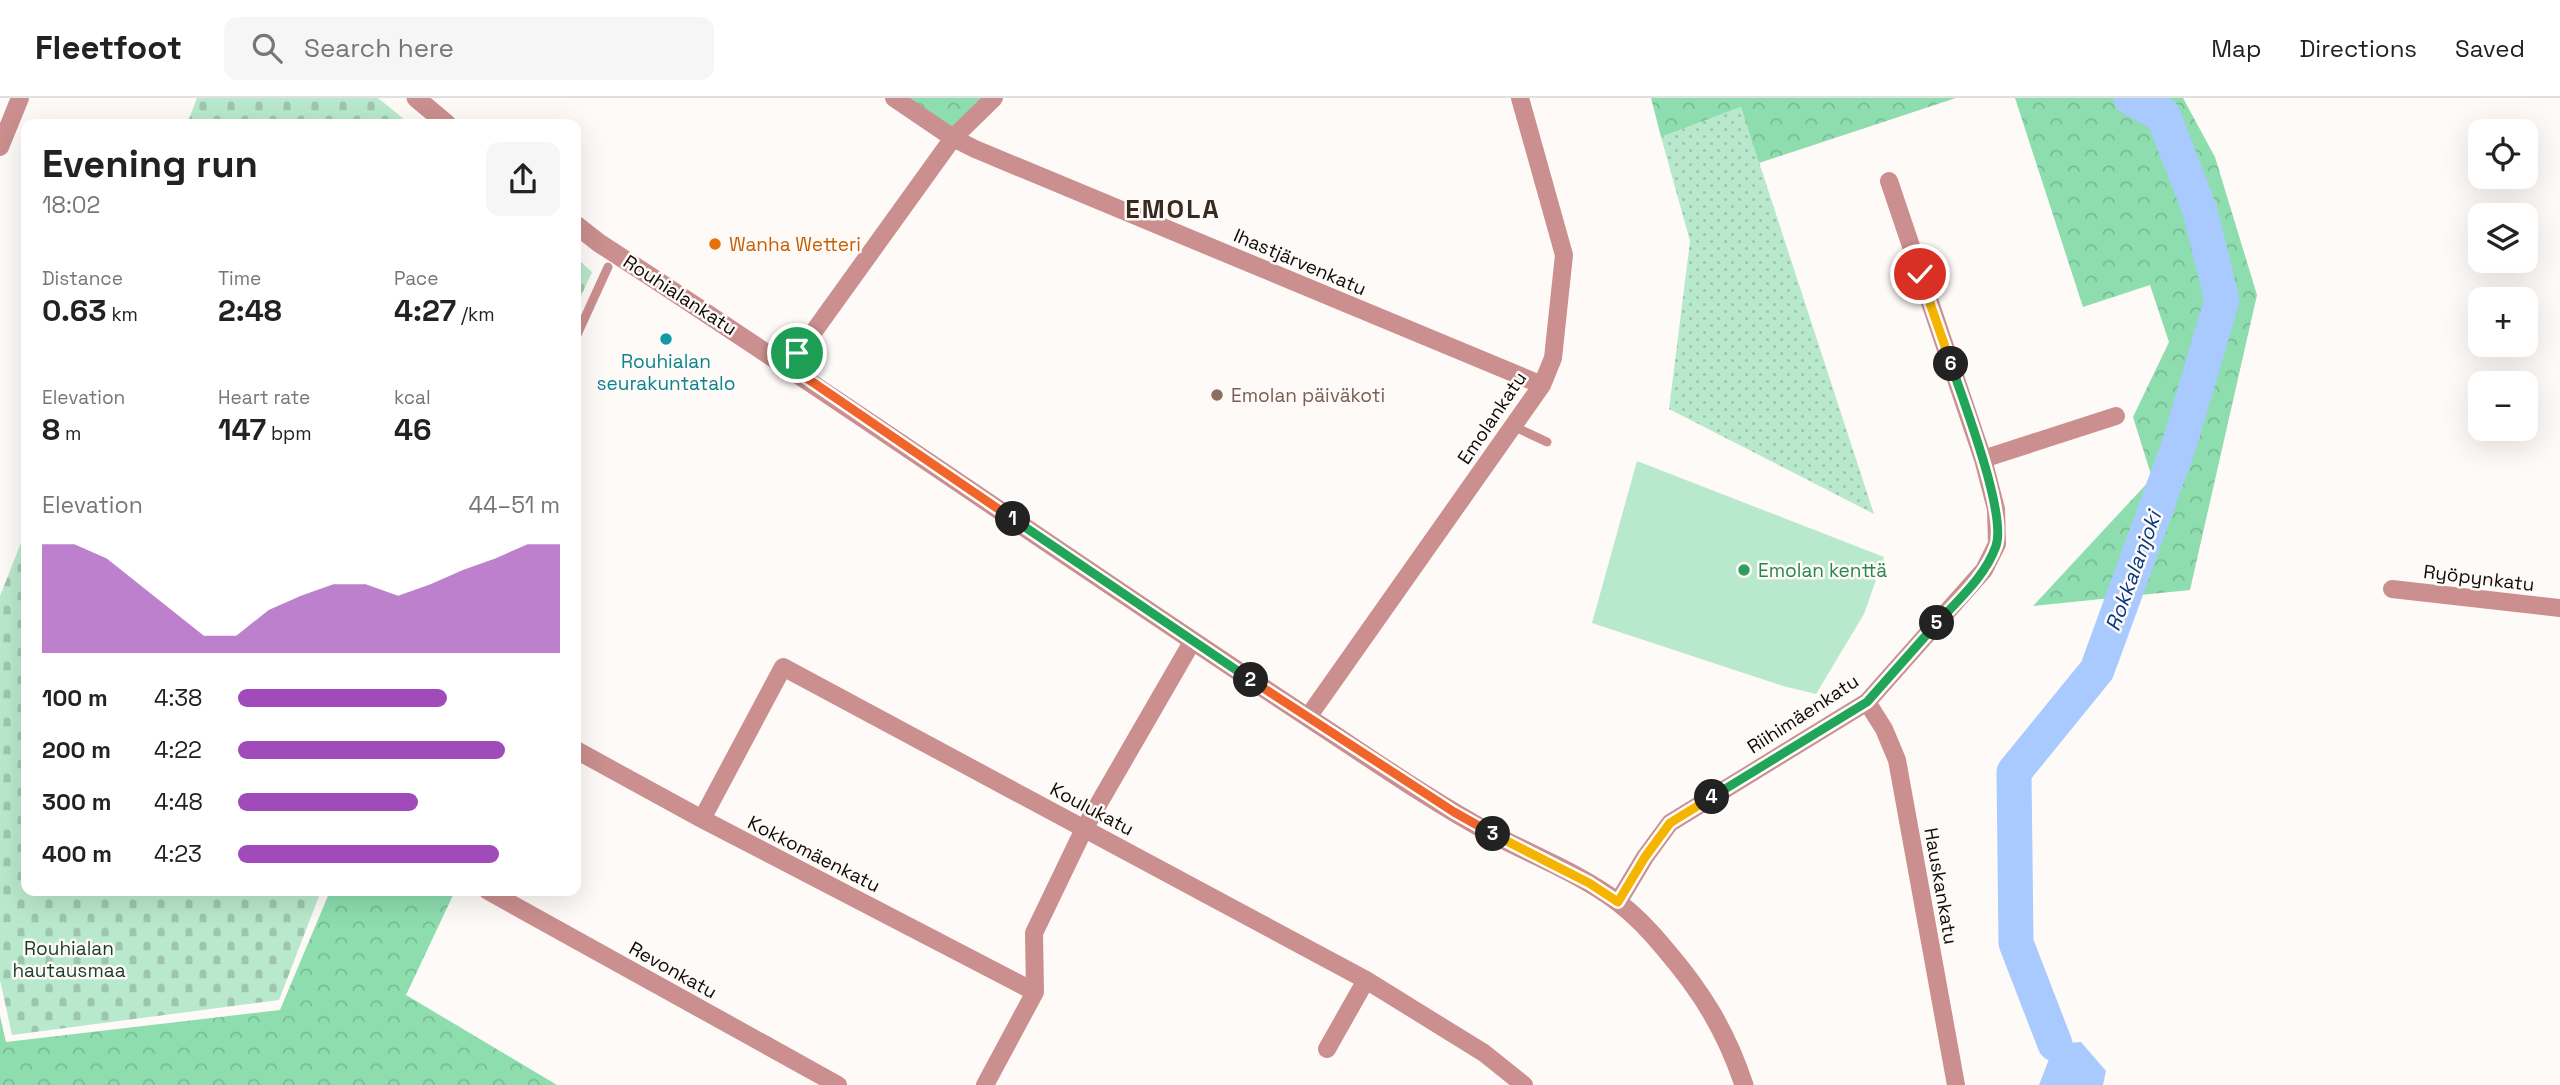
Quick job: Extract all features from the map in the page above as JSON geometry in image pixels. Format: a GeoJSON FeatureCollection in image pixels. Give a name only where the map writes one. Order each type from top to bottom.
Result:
{"type":"FeatureCollection","features":[{"type":"Feature","properties":{"kind":"street"},"geometry":{"type":"LineString","coordinates":[[0,147],[20,98]]}},
{"type":"Feature","properties":{"kind":"street"},"geometry":{"type":"LineString","coordinates":[[416,98],[441,119]]}},
{"type":"Feature","properties":{"kind":"street","name":"Ihastjärvenkatu"},"geometry":{"type":"LineString","coordinates":[[894,98],[953,138],[1542,385]]}},
{"type":"Feature","properties":{"kind":"street"},"geometry":{"type":"LineString","coordinates":[[789,366],[953,138],[994,98]]}},
{"type":"Feature","properties":{"kind":"street","name":"Emolankatu"},"geometry":{"type":"LineString","coordinates":[[1308,717],[1542,385],[1553,358],[1556,308],[1564,255],[1520,98]]}},
{"type":"Feature","properties":{"kind":"street","name":"Riihimäenkatu"},"geometry":{"type":"LineString","coordinates":[[1618,902],[1645,857],[1670,823],[1867,702],[1984,570],[1997,544],[1996,509],[1983,459],[1889,181]]}},
{"type":"Feature","properties":{"kind":"street","name":"Rouhialankatu"},"geometry":{"type":"LineString","coordinates":[[581,229],[789,366],[1192,642],[1454,812],[1589,883],[1618,902],[1645,926],[1689,977],[1712,1010],[1732,1049],[1744,1085]]}},
{"type":"Feature","properties":{"kind":"street"},"geometry":{"type":"LineString","coordinates":[[1983,459],[2116,416]]}},
{"type":"Feature","properties":{"kind":"street","name":"Ryöpynkatu"},"geometry":{"type":"LineString","coordinates":[[2392,589],[2560,608]]}},
{"type":"Feature","properties":{"kind":"street"},"geometry":{"type":"LineString","coordinates":[[985,1085],[1035,992],[1034,933],[1084,829],[1192,642]]}},
{"type":"Feature","properties":{"kind":"street","name":"Koulukatu"},"geometry":{"type":"LineString","coordinates":[[702,819],[783,667],[1366,980],[1484,1053],[1518,1083]]}},
{"type":"Feature","properties":{"kind":"street","name":"Hauskankatu"},"geometry":{"type":"LineString","coordinates":[[1867,702],[1884,729],[1897,760],[1956,1085]]}},
{"type":"Feature","properties":{"kind":"street","name":"Kokkomäenkatu"},"geometry":{"type":"LineString","coordinates":[[581,753],[702,819],[1035,992]]}},
{"type":"Feature","properties":{"kind":"street","name":"Revonkatu"},"geometry":{"type":"LineString","coordinates":[[497,896],[838,1085]]}},
{"type":"Feature","properties":{"kind":"street"},"geometry":{"type":"LineString","coordinates":[[1327,1049],[1366,980]]}},
{"type":"Feature","properties":{"kind":"lane"},"geometry":{"type":"LineString","coordinates":[[581,326],[608,267]]}},
{"type":"Feature","properties":{"kind":"lane"},"geometry":{"type":"LineString","coordinates":[[1513,426],[1547,442]]}},
{"type":"Feature","properties":{"kind":"green space"},"geometry":{"type":"Polygon","coordinates":[[[197,98],[378,98],[404,119],[189,119],[197,98]]]}},
{"type":"Feature","properties":{"kind":"green space"},"geometry":{"type":"Polygon","coordinates":[[[894,98],[994,98],[953,138],[894,98]]]}},
{"type":"Feature","properties":{"kind":"green space"},"geometry":{"type":"Polygon","coordinates":[[[1651,98],[1956,98],[1759,163],[1741,107],[1661,137],[1651,98]]]}},
{"type":"Feature","properties":{"kind":"green space"},"geometry":{"type":"Polygon","coordinates":[[[2015,98],[2183,98],[2215,157],[2257,295],[2190,590],[2033,606],[2152,478],[2133,417],[2169,342],[2150,285],[2083,307],[2015,98]]]}},
{"type":"Feature","properties":{"kind":"green space"},"geometry":{"type":"Polygon","coordinates":[[[1741,107],[1874,514],[1669,409],[1690,241],[1661,137],[1741,107]]]}},
{"type":"Feature","properties":{"kind":"green space"},"geometry":{"type":"Polygon","coordinates":[[[581,262],[592,272],[581,296],[581,262]]]}},
{"type":"Feature","properties":{"kind":"green space","name":"Emolan kenttä"},"geometry":{"type":"Polygon","coordinates":[[[1637,461],[1884,557],[1864,614],[1816,694],[1783,686],[1592,623],[1637,461]]]}},
{"type":"Feature","properties":{"kind":"green space","name":"Rouhialan hautausmaa"},"geometry":{"type":"Polygon","coordinates":[[[21,543],[21,896],[319,896],[279,1000],[12,1035],[0,980],[0,596],[21,543]]]}},
{"type":"Feature","properties":{"kind":"green space"},"geometry":{"type":"Polygon","coordinates":[[[328,896],[453,896],[406,995],[557,1085],[0,1085],[0,1016],[6,1042],[280,1010],[328,896]]]}},
{"type":"Feature","properties":{"kind":"water"},"geometry":{"type":"Polygon","coordinates":[[[2081,1042],[2106,1071],[2103,1085],[2039,1085],[2055,1044],[2081,1042]]]}},
{"type":"Feature","properties":{"kind":"waterway","name":"Rokkalanjoki"},"geometry":{"type":"LineString","coordinates":[[2055,1044],[2016,943],[2014,772],[2097,670],[2179,445],[2222,300],[2200,211],[2163,115],[2131,98]]}},
{"type":"Feature","properties":{"kind":"place","name":"Wanha Wetteri"},"geometry":{"type":"Point","coordinates":[715,244]}},
{"type":"Feature","properties":{"kind":"place","name":"Rouhialan seurakuntatalo"},"geometry":{"type":"Point","coordinates":[666,339]}},
{"type":"Feature","properties":{"kind":"place","name":"Emolan päiväkoti"},"geometry":{"type":"Point","coordinates":[1217,395]}},
{"type":"Feature","properties":{"kind":"place","name":"Emolan kenttä"},"geometry":{"type":"Point","coordinates":[1744,570]}},
{"type":"Feature","properties":{"kind":"district","name":"EMOLA"},"geometry":{"type":"Point","coordinates":[1173,209]}},
{"type":"Feature","properties":{"kind":"route"},"geometry":{"type":"LineString","coordinates":[[797,353],[789,366],[1192,642],[1454,812],[1589,883],[1618,902],[1645,857],[1670,823],[1867,702],[1984,570],[1997,544],[1996,509],[1983,459],[1920,274]]}}]}
